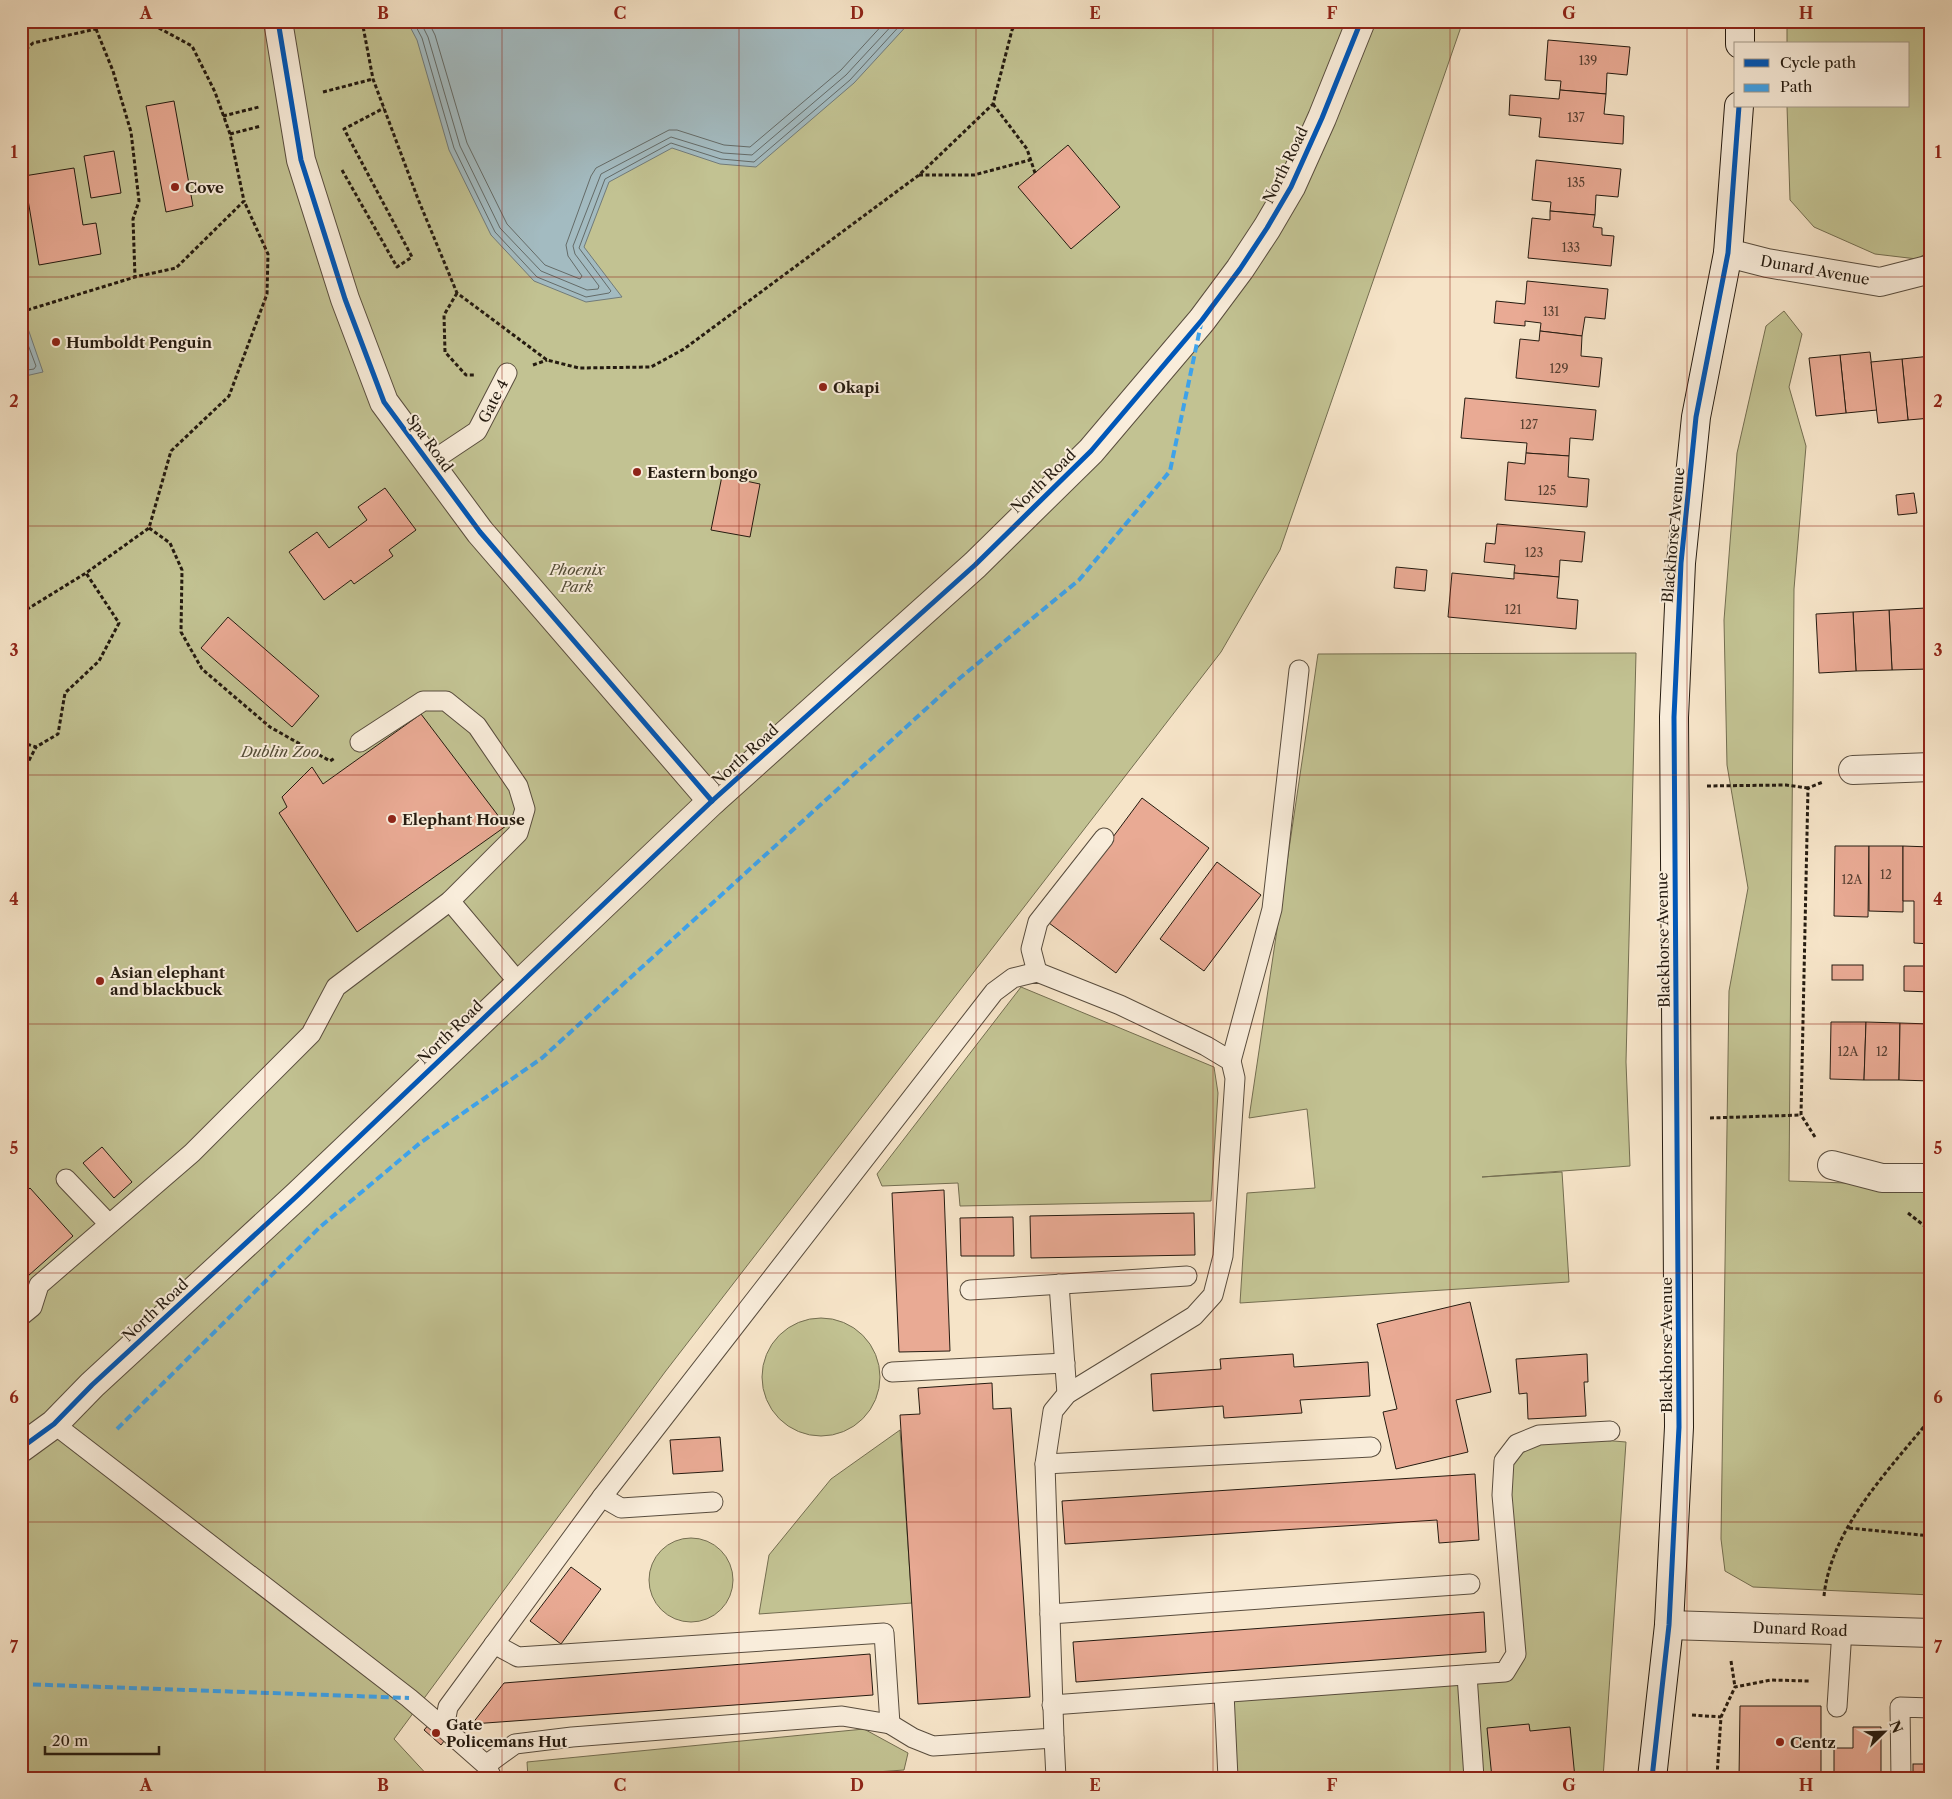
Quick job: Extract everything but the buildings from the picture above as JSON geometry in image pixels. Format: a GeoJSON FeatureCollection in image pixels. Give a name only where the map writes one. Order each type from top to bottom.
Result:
{"type":"FeatureCollection","features":[{"type":"Feature","properties":{"kind":"street","name":"Spa Road"},"geometry":{"type":"LineString","coordinates":[[278,21],[301,160],[345,299],[384,402],[480,532],[712,801]]}},
{"type":"Feature","properties":{"kind":"street","name":"North Road"},"geometry":{"type":"LineString","coordinates":[[21,1448],[54,1424],[92,1385],[298,1195],[712,801],[968,572],[1091,451],[1202,320],[1240,269],[1291,188],[1322,118],[1361,21]]}},
{"type":"Feature","properties":{"kind":"street"},"geometry":{"type":"LineString","coordinates":[[1740,21],[1740,42]]}},
{"type":"Feature","properties":{"kind":"street","name":"Blackhorse Avenue"},"geometry":{"type":"LineString","coordinates":[[1652,1778],[1668,1624],[1679,1427],[1674,717],[1681,563],[1695,427],[1728,253],[1739,108]]}},
{"type":"Feature","properties":{"kind":"street","name":"Dunard Avenue"},"geometry":{"type":"LineString","coordinates":[[1728,253],[1767,263],[1880,282],[1931,269]]}},
{"type":"Feature","properties":{"kind":"street"},"geometry":{"type":"LineString","coordinates":[[1853,770],[1931,767]]}},
{"type":"Feature","properties":{"kind":"street"},"geometry":{"type":"LineString","coordinates":[[1832,1165],[1882,1178],[1931,1178]]}},
{"type":"Feature","properties":{"kind":"street","name":"Dunard Road"},"geometry":{"type":"LineString","coordinates":[[1668,1624],[1931,1633]]}},
{"type":"Feature","properties":{"kind":"lane","name":"Gate 4"},"geometry":{"type":"LineString","coordinates":[[428,463],[477,431],[507,373]]}},
{"type":"Feature","properties":{"kind":"lane"},"geometry":{"type":"LineString","coordinates":[[1056,1778],[1052,1705],[1046,1464],[1053,1411],[1067,1394],[1194,1316],[1213,1295],[1223,1256],[1235,1078],[1231,1062],[1272,908],[1299,670]]}},
{"type":"Feature","properties":{"kind":"lane"},"geometry":{"type":"LineString","coordinates":[[21,1316],[32,1307],[39,1285],[192,1153],[311,1034],[336,987],[450,902],[518,833],[525,809],[518,786],[477,726],[446,701],[423,701],[360,742]]}},
{"type":"Feature","properties":{"kind":"lane"},"geometry":{"type":"LineString","coordinates":[[1037,972],[1031,949],[1038,922],[1104,838]]}},
{"type":"Feature","properties":{"kind":"lane"},"geometry":{"type":"LineString","coordinates":[[450,902],[519,983]]}},
{"type":"Feature","properties":{"kind":"lane"},"geometry":{"type":"LineString","coordinates":[[444,1728],[448,1707],[602,1497],[994,992],[1013,978],[1037,972],[1120,1005],[1206,1046],[1231,1062]]}},
{"type":"Feature","properties":{"kind":"lane"},"geometry":{"type":"LineString","coordinates":[[66,1179],[109,1224]]}},
{"type":"Feature","properties":{"kind":"lane"},"geometry":{"type":"LineString","coordinates":[[970,1290],[1187,1276]]}},
{"type":"Feature","properties":{"kind":"lane"},"geometry":{"type":"LineString","coordinates":[[1059,1284],[1067,1394]]}},
{"type":"Feature","properties":{"kind":"lane"},"geometry":{"type":"LineString","coordinates":[[892,1372],[1065,1363]]}},
{"type":"Feature","properties":{"kind":"lane"},"geometry":{"type":"LineString","coordinates":[[54,1424],[410,1698],[489,1771],[515,1744],[572,1737],[842,1716],[890,1724],[913,1738],[933,1746],[1054,1738]]}},
{"type":"Feature","properties":{"kind":"lane"},"geometry":{"type":"LineString","coordinates":[[1052,1705],[1505,1672],[1516,1654],[1502,1495],[1504,1461],[1517,1444],[1539,1435],[1610,1430]]}},
{"type":"Feature","properties":{"kind":"lane"},"geometry":{"type":"LineString","coordinates":[[1046,1464],[1371,1447]]}},
{"type":"Feature","properties":{"kind":"lane"},"geometry":{"type":"LineString","coordinates":[[602,1497],[621,1508],[713,1502]]}},
{"type":"Feature","properties":{"kind":"lane"},"geometry":{"type":"LineString","coordinates":[[1050,1614],[1470,1584]]}},
{"type":"Feature","properties":{"kind":"lane"},"geometry":{"type":"LineString","coordinates":[[1831,1630],[1839,1682],[1837,1707]]}},
{"type":"Feature","properties":{"kind":"lane"},"geometry":{"type":"LineString","coordinates":[[494,1644],[518,1657],[884,1632],[890,1724]]}},
{"type":"Feature","properties":{"kind":"lane"},"geometry":{"type":"LineString","coordinates":[[1467,1675],[1474,1778]]}},
{"type":"Feature","properties":{"kind":"lane"},"geometry":{"type":"LineString","coordinates":[[1224,1693],[1228,1778]]}},
{"type":"Feature","properties":{"kind":"lane"},"geometry":{"type":"LineString","coordinates":[[1901,1778],[1900,1707],[1931,1708]]}},
{"type":"Feature","properties":{"kind":"path"},"geometry":{"type":"LineString","coordinates":[[21,54],[33,43],[96,29],[116,21]]}},
{"type":"Feature","properties":{"kind":"path"},"geometry":{"type":"LineString","coordinates":[[21,612],[86,573],[149,528],[171,451],[229,396],[267,294],[268,254],[244,201],[230,134],[215,92],[192,46],[146,21]]}},
{"type":"Feature","properties":{"kind":"path"},"geometry":{"type":"LineString","coordinates":[[362,21],[373,80],[418,199],[457,293],[547,360],[579,368],[651,367],[684,349],[919,176],[993,104],[1012,30],[1017,21]]}},
{"type":"Feature","properties":{"kind":"path"},"geometry":{"type":"LineString","coordinates":[[96,29],[113,71],[131,132],[140,201],[133,219],[135,278]]}},
{"type":"Feature","properties":{"kind":"path"},"geometry":{"type":"LineString","coordinates":[[319,92],[373,80]]}},
{"type":"Feature","properties":{"kind":"path"},"geometry":{"type":"LineString","coordinates":[[993,104],[1027,148],[1035,173]]}},
{"type":"Feature","properties":{"kind":"path"},"geometry":{"type":"LineString","coordinates":[[223,116],[265,106]]}},
{"type":"Feature","properties":{"kind":"path"},"geometry":{"type":"LineString","coordinates":[[340,167],[397,267],[412,257],[344,129],[384,108]]}},
{"type":"Feature","properties":{"kind":"path"},"geometry":{"type":"LineString","coordinates":[[230,134],[268,124]]}},
{"type":"Feature","properties":{"kind":"path"},"geometry":{"type":"LineString","coordinates":[[919,176],[974,175],[1030,160]]}},
{"type":"Feature","properties":{"kind":"path"},"geometry":{"type":"LineString","coordinates":[[21,312],[135,278],[176,268],[244,201]]}},
{"type":"Feature","properties":{"kind":"path"},"geometry":{"type":"LineString","coordinates":[[457,293],[444,315],[445,352],[466,375],[507,373],[547,360]]}},
{"type":"Feature","properties":{"kind":"path"},"geometry":{"type":"LineString","coordinates":[[149,528],[170,543],[182,570],[181,632],[202,669],[270,727],[330,761],[360,742]]}},
{"type":"Feature","properties":{"kind":"path"},"geometry":{"type":"LineString","coordinates":[[21,770],[36,747],[58,734],[65,693],[99,661],[119,623],[86,573]]}},
{"type":"Feature","properties":{"kind":"path"},"geometry":{"type":"LineString","coordinates":[[21,742],[36,747]]}},
{"type":"Feature","properties":{"kind":"path"},"geometry":{"type":"LineString","coordinates":[[1674,786],[1786,785],[1808,788],[1853,770]]}},
{"type":"Feature","properties":{"kind":"path"},"geometry":{"type":"LineString","coordinates":[[1808,788],[1801,1115],[1832,1165]]}},
{"type":"Feature","properties":{"kind":"path"},"geometry":{"type":"LineString","coordinates":[[1727,1117],[1801,1115]]}},
{"type":"Feature","properties":{"kind":"path"},"geometry":{"type":"LineString","coordinates":[[1831,1630],[1826,1579],[1836,1547],[1868,1495],[1931,1418]]}},
{"type":"Feature","properties":{"kind":"path"},"geometry":{"type":"LineString","coordinates":[[1849,1528],[1931,1536]]}},
{"type":"Feature","properties":{"kind":"path"},"geometry":{"type":"LineString","coordinates":[[1717,1776],[1721,1717],[1735,1688],[1771,1680],[1839,1682]]}},
{"type":"Feature","properties":{"kind":"path"},"geometry":{"type":"LineString","coordinates":[[1702,1716],[1721,1717]]}},
{"type":"Feature","properties":{"kind":"green space","name":"Phoenix Park"},"geometry":{"type":"Polygon","coordinates":[[[21,21],[1463,21],[1280,550],[1221,652],[665,1372],[394,1739],[430,1778],[21,1778],[21,21]]]}},
{"type":"Feature","properties":{"kind":"green space"},"geometry":{"type":"Polygon","coordinates":[[[1787,21],[1926,21],[1924,57],[1931,103],[1931,250],[1917,259],[1875,254],[1814,227],[1790,200],[1787,108],[1910,108],[1910,42],[1787,42],[1787,21]]]}},
{"type":"Feature","properties":{"kind":"green space"},"geometry":{"type":"Polygon","coordinates":[[[1784,311],[1802,334],[1789,387],[1806,446],[1794,589],[1789,1181],[1931,1186],[1931,1595],[1753,1587],[1725,1571],[1721,1539],[1729,991],[1748,888],[1727,765],[1724,620],[1737,453],[1766,326],[1784,311]]]}},
{"type":"Feature","properties":{"kind":"green space"},"geometry":{"type":"Polygon","coordinates":[[[1636,653],[1626,1062],[1630,1166],[1482,1177],[1562,1172],[1569,1282],[1240,1303],[1247,1193],[1315,1188],[1307,1109],[1249,1118],[1318,654],[1636,653]]]}},
{"type":"Feature","properties":{"kind":"green space"},"geometry":{"type":"Polygon","coordinates":[[[1021,987],[1214,1067],[1218,1093],[1211,1201],[960,1206],[958,1183],[882,1186],[877,1174],[1021,987]]]}},
{"type":"Feature","properties":{"kind":"green space"},"geometry":{"type":"Polygon","coordinates":[[[821,1318],[844,1322],[863,1335],[876,1354],[880,1377],[876,1400],[863,1419],[844,1432],[821,1436],[798,1432],[779,1419],[766,1400],[762,1377],[766,1354],[779,1335],[798,1322],[821,1318]]]}},
{"type":"Feature","properties":{"kind":"green space"},"geometry":{"type":"Polygon","coordinates":[[[900,1430],[912,1603],[759,1614],[769,1555],[831,1479],[900,1430]]]}},
{"type":"Feature","properties":{"kind":"green space"},"geometry":{"type":"Polygon","coordinates":[[[1539,1435],[1626,1442],[1603,1778],[1228,1778],[1224,1693],[1505,1672],[1516,1654],[1504,1461],[1539,1435]]]}},
{"type":"Feature","properties":{"kind":"green space"},"geometry":{"type":"Polygon","coordinates":[[[691,1538],[714,1545],[726,1557],[733,1580],[726,1603],[714,1615],[691,1622],[668,1615],[656,1603],[649,1580],[656,1557],[668,1545],[691,1538]]]}},
{"type":"Feature","properties":{"kind":"green space"},"geometry":{"type":"Polygon","coordinates":[[[864,1729],[908,1753],[904,1770],[848,1774],[848,1778],[528,1778],[527,1762],[864,1729]]]}},
{"type":"Feature","properties":{"kind":"water"},"geometry":{"type":"Polygon","coordinates":[[[407,21],[911,21],[854,83],[756,167],[720,164],[672,148],[609,182],[584,247],[622,297],[586,302],[534,281],[491,235],[449,150],[417,40],[407,21]]]}},
{"type":"Feature","properties":{"kind":"water"},"geometry":{"type":"Polygon","coordinates":[[[25,320],[43,372],[21,377],[21,322],[25,320]]]}},
{"type":"Feature","properties":{"kind":"marked path"},"geometry":{"type":"LineString","coordinates":[[117,1429],[320,1227],[420,1143],[542,1058],[960,678],[1079,580],[1170,471],[1201,324]]}},
{"type":"Feature","properties":{"kind":"marked path"},"geometry":{"type":"LineString","coordinates":[[21,1684],[409,1698]]}},
{"type":"Feature","properties":{"kind":"cycle path"},"geometry":{"type":"LineString","coordinates":[[278,21],[301,160],[345,299],[384,402],[480,532],[712,801]]}},
{"type":"Feature","properties":{"kind":"cycle path"},"geometry":{"type":"LineString","coordinates":[[21,1448],[54,1424],[92,1385],[298,1195],[712,801],[975,565],[1091,451],[1202,320],[1240,269],[1267,228],[1291,187],[1322,118],[1361,21]]}},
{"type":"Feature","properties":{"kind":"cycle path"},"geometry":{"type":"LineString","coordinates":[[1652,1778],[1669,1625],[1679,1427],[1674,717],[1681,563],[1696,417],[1728,253],[1739,108]]}},
{"type":"Feature","properties":{"kind":"place","name":"Cove"},"geometry":{"type":"Point","coordinates":[175,187]}},
{"type":"Feature","properties":{"kind":"place","name":"Humboldt Penguin"},"geometry":{"type":"Point","coordinates":[56,342]}},
{"type":"Feature","properties":{"kind":"place","name":"Okapi"},"geometry":{"type":"Point","coordinates":[823,387]}},
{"type":"Feature","properties":{"kind":"place","name":"Eastern bongo"},"geometry":{"type":"Point","coordinates":[637,472]}},
{"type":"Feature","properties":{"kind":"place","name":"Elephant House"},"geometry":{"type":"Point","coordinates":[392,819]}},
{"type":"Feature","properties":{"kind":"place","name":"Asian elephant and blackbuck"},"geometry":{"type":"Point","coordinates":[100,981]}},
{"type":"Feature","properties":{"kind":"place","name":"Gate Policemans Hut"},"geometry":{"type":"Point","coordinates":[436,1733]}},
{"type":"Feature","properties":{"kind":"place","name":"Centz"},"geometry":{"type":"Point","coordinates":[1780,1742]}},
{"type":"Feature","properties":{"kind":"park label","name":"Dublin Zoo"},"geometry":{"type":"Point","coordinates":[280,751]}}]}
